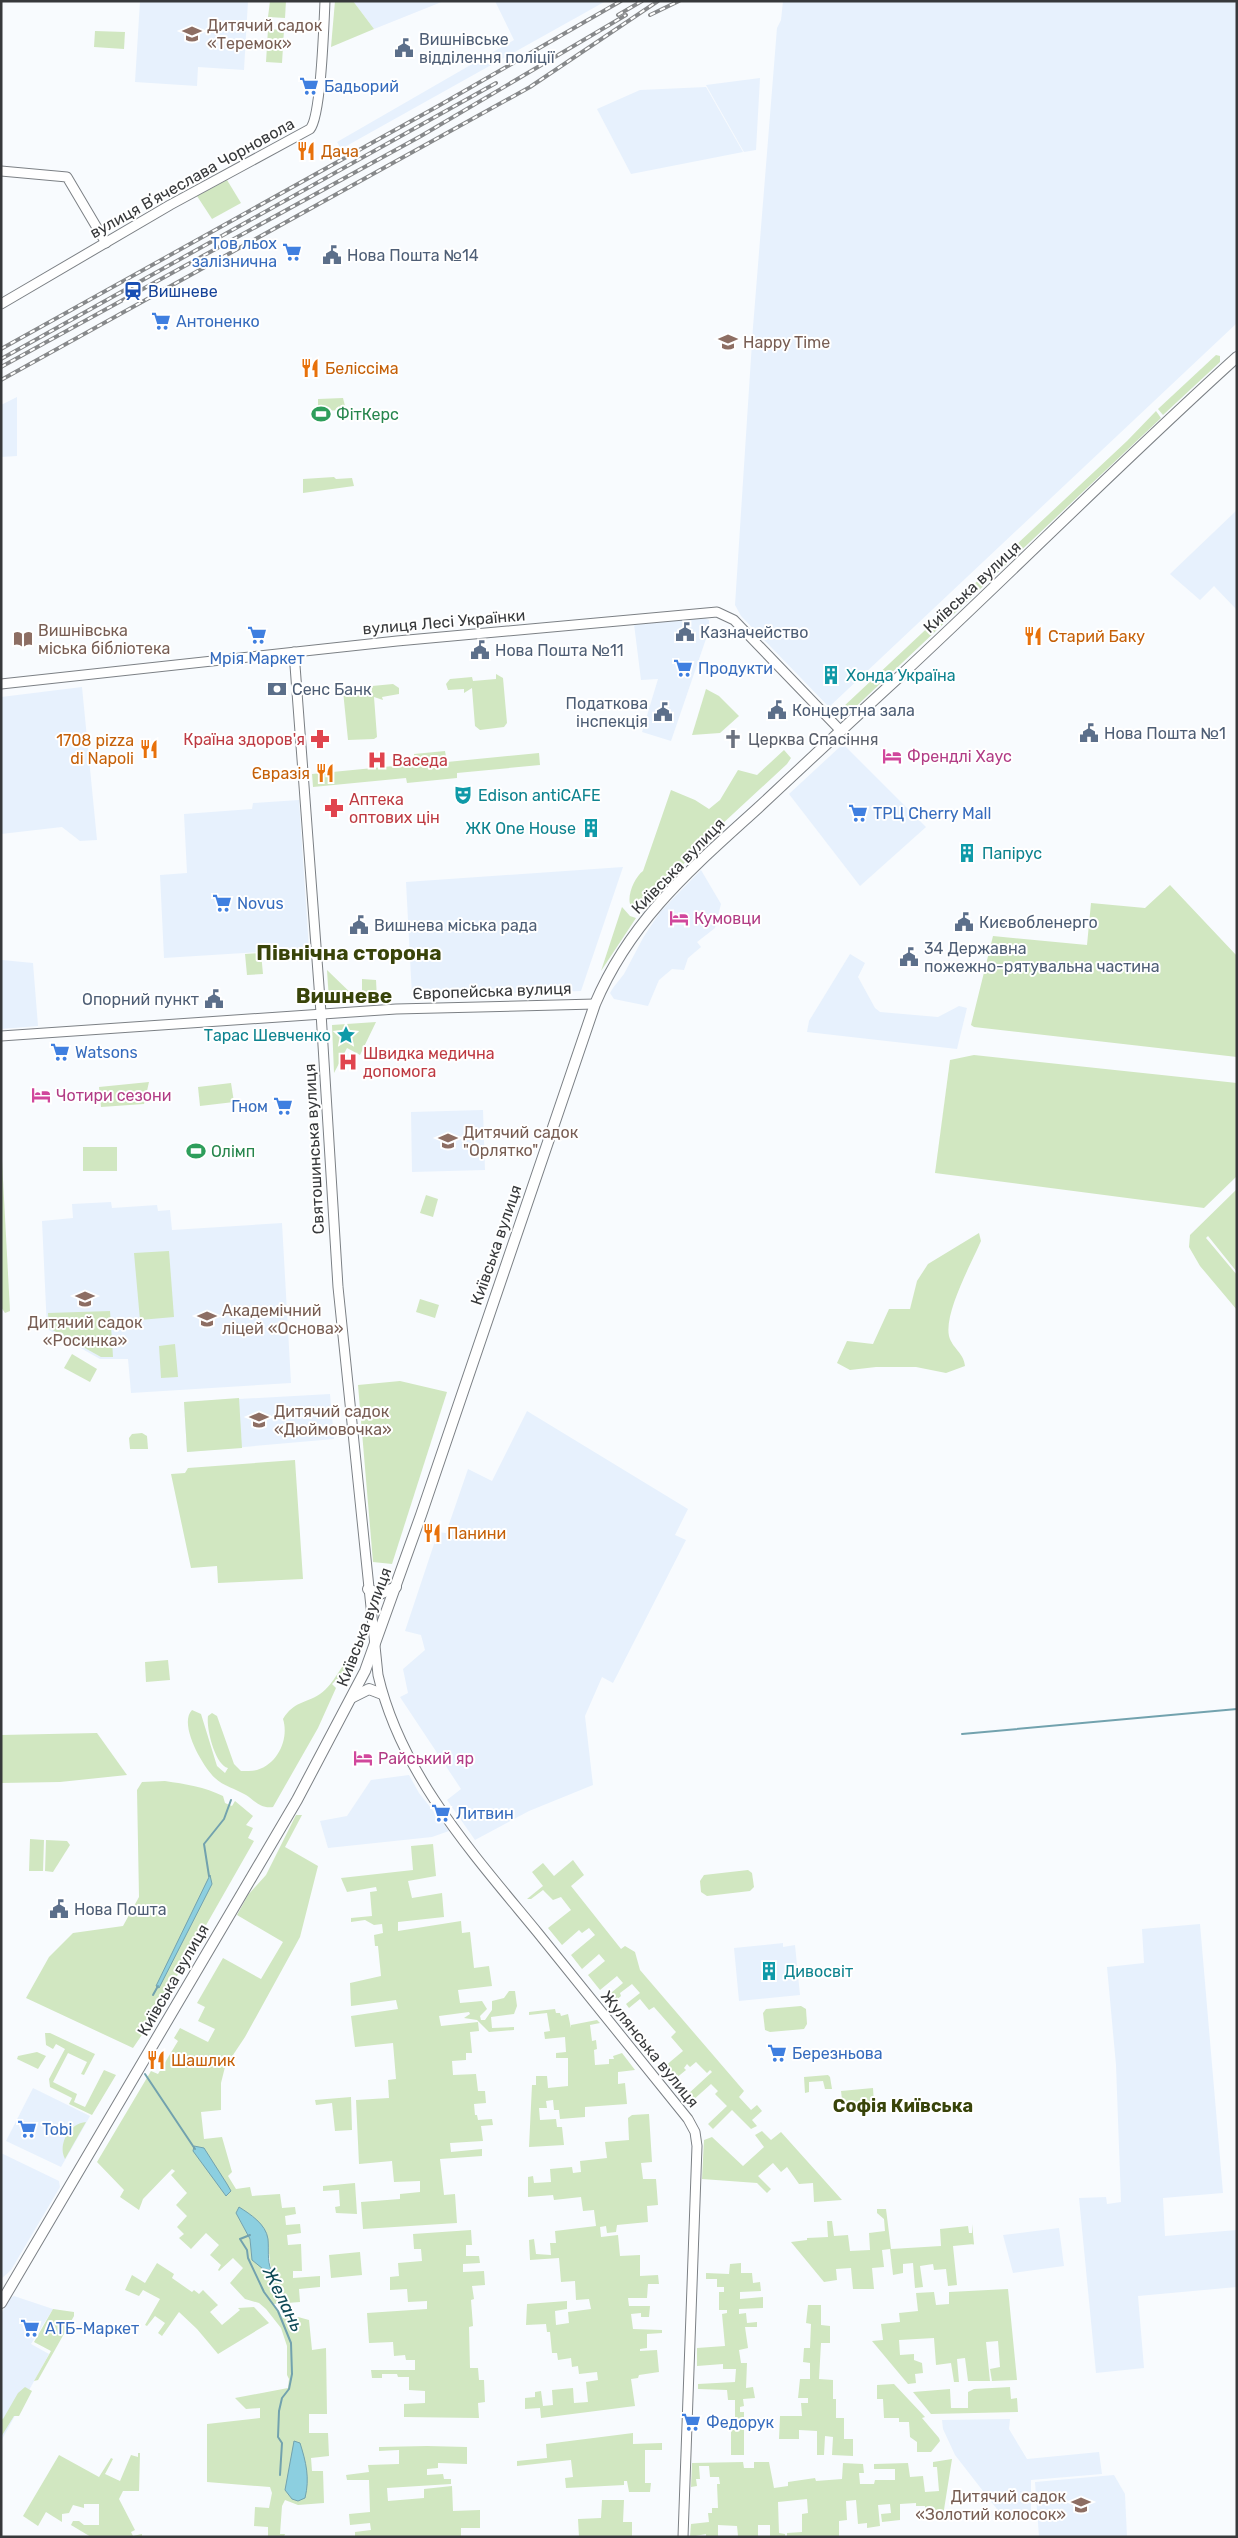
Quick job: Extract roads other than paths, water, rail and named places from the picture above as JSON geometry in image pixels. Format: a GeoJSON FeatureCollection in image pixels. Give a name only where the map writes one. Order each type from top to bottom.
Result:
{"type":"FeatureCollection","features":[{"type":"Feature","properties":{"kind":"main road","name":"Київська вулиця"},"geometry":{"type":"LineString","coordinates":[[1,2303],[297,1800],[352,1698],[396,1587],[595,1004],[612,969],[650,912],[708,853],[841,731],[1237,357]]}},
{"type":"Feature","properties":{"kind":"main road"},"geometry":{"type":"LineString","coordinates":[[368,1589],[380,1594],[396,1587]]}},
{"type":"Feature","properties":{"kind":"main road"},"geometry":{"type":"LineString","coordinates":[[352,1698],[360,1692],[369,1689],[382,1694]]}},
{"type":"Feature","properties":{"kind":"street","name":"вулиця Вʼячеслава Чорновола"},"geometry":{"type":"LineString","coordinates":[[1,304],[313,126],[318,102],[326,1]]}},
{"type":"Feature","properties":{"kind":"street"},"geometry":{"type":"LineString","coordinates":[[1,171],[67,177],[106,243]]}},
{"type":"Feature","properties":{"kind":"street","name":"вулиця Лесі Українки"},"geometry":{"type":"LineString","coordinates":[[1,684],[294,652],[718,612],[728,615],[740,625],[841,731]]}},
{"type":"Feature","properties":{"kind":"street","name":"Святошинська вулиця"},"geometry":{"type":"LineString","coordinates":[[294,652],[321,1014],[338,1287],[375,1644]]}},
{"type":"Feature","properties":{"kind":"street","name":"Європейська вулиця"},"geometry":{"type":"LineString","coordinates":[[1,1036],[321,1014],[520,1005],[595,1004]]}},
{"type":"Feature","properties":{"kind":"street","name":"Жулянська вулиця"},"geometry":{"type":"LineString","coordinates":[[375,1644],[382,1694],[414,1770],[426,1789],[498,1884],[688,2119],[695,2132],[697,2146],[696,2213],[683,2537]]}},
{"type":"Feature","properties":{"kind":"water"},"geometry":{"type":"Polygon","coordinates":[[[210,1875],[212,1884],[159,1988],[156,1986],[210,1875]]]}},
{"type":"Feature","properties":{"kind":"water"},"geometry":{"type":"Polygon","coordinates":[[[194,2146],[204,2148],[231,2191],[226,2196],[193,2151],[194,2146]]]}},
{"type":"Feature","properties":{"kind":"water"},"geometry":{"type":"Polygon","coordinates":[[[239,2207],[257,2220],[267,2234],[271,2270],[263,2269],[252,2260],[250,2239],[236,2213],[239,2207]]]}},
{"type":"Feature","properties":{"kind":"water"},"geometry":{"type":"Polygon","coordinates":[[[294,2441],[300,2443],[306,2463],[307,2477],[305,2498],[298,2501],[292,2499],[285,2490],[294,2441]]]}},
{"type":"Feature","properties":{"kind":"waterway"},"geometry":{"type":"LineString","coordinates":[[962,1734],[1237,1709]]}},
{"type":"Feature","properties":{"kind":"waterway","name":"Желань"},"geometry":{"type":"LineString","coordinates":[[209,1876],[204,1844],[224,1819],[231,1800]]}},
{"type":"Feature","properties":{"kind":"waterway","name":"Желань"},"geometry":{"type":"LineString","coordinates":[[153,1995],[158,1986]]}},
{"type":"Feature","properties":{"kind":"waterway","name":"Желань"},"geometry":{"type":"LineString","coordinates":[[145,2074],[195,2149]]}},
{"type":"Feature","properties":{"kind":"waterway","name":"Желань"},"geometry":{"type":"LineString","coordinates":[[250,2235],[240,2239],[247,2250],[248,2258],[264,2292],[278,2311],[291,2343],[292,2374],[289,2389],[282,2398],[279,2411],[278,2437],[282,2443],[280,2475]]}},
{"type":"Feature","properties":{"kind":"railway"},"geometry":{"type":"LineString","coordinates":[[1,349],[440,105],[621,1]]}},
{"type":"Feature","properties":{"kind":"railway"},"geometry":{"type":"LineString","coordinates":[[618,15],[642,1]]}},
{"type":"Feature","properties":{"kind":"railway"},"geometry":{"type":"LineString","coordinates":[[1,380],[530,87],[658,1]]}},
{"type":"Feature","properties":{"kind":"railway"},"geometry":{"type":"LineString","coordinates":[[650,15],[679,1]]}},
{"type":"Feature","properties":{"kind":"railway"},"geometry":{"type":"LineString","coordinates":[[1,367],[421,136],[626,15]]}},
{"type":"Feature","properties":{"kind":"railway"},"geometry":{"type":"LineString","coordinates":[[1,359],[496,83]]}},
{"type":"Feature","properties":{"kind":"place","name":"Дитячий садок «Теремок»"},"geometry":{"type":"Point","coordinates":[192,34]}},
{"type":"Feature","properties":{"kind":"place","name":"Вишнівське відділення поліції"},"geometry":{"type":"Point","coordinates":[404,48]}},
{"type":"Feature","properties":{"kind":"place","name":"Бадьорий"},"geometry":{"type":"Point","coordinates":[309,86]}},
{"type":"Feature","properties":{"kind":"place","name":"Дача"},"geometry":{"type":"Point","coordinates":[306,151]}},
{"type":"Feature","properties":{"kind":"place","name":"Тов льох залізнична"},"geometry":{"type":"Point","coordinates":[292,252]}},
{"type":"Feature","properties":{"kind":"place","name":"Нова Пошта №14"},"geometry":{"type":"Point","coordinates":[332,255]}},
{"type":"Feature","properties":{"kind":"place","name":"Вишневе"},"geometry":{"type":"Point","coordinates":[133,291]}},
{"type":"Feature","properties":{"kind":"place","name":"Антоненко"},"geometry":{"type":"Point","coordinates":[161,321]}},
{"type":"Feature","properties":{"kind":"place","name":"Happy Time"},"geometry":{"type":"Point","coordinates":[728,342]}},
{"type":"Feature","properties":{"kind":"place","name":"Беліссіма"},"geometry":{"type":"Point","coordinates":[310,368]}},
{"type":"Feature","properties":{"kind":"place","name":"ФітКерс"},"geometry":{"type":"Point","coordinates":[321,414]}},
{"type":"Feature","properties":{"kind":"place","name":"Казначейство"},"geometry":{"type":"Point","coordinates":[685,632]}},
{"type":"Feature","properties":{"kind":"place","name":"Мрія Маркет"},"geometry":{"type":"Point","coordinates":[257,635]}},
{"type":"Feature","properties":{"kind":"place","name":"Старий Баку"},"geometry":{"type":"Point","coordinates":[1033,636]}},
{"type":"Feature","properties":{"kind":"place","name":"Вишнівська міська бібліотека"},"geometry":{"type":"Point","coordinates":[23,639]}},
{"type":"Feature","properties":{"kind":"place","name":"Нова Пошта №11"},"geometry":{"type":"Point","coordinates":[480,650]}},
{"type":"Feature","properties":{"kind":"place","name":"Продукти"},"geometry":{"type":"Point","coordinates":[683,668]}},
{"type":"Feature","properties":{"kind":"place","name":"Хонда Україна"},"geometry":{"type":"Point","coordinates":[831,675]}},
{"type":"Feature","properties":{"kind":"place","name":"Сенс Банк"},"geometry":{"type":"Point","coordinates":[277,689]}},
{"type":"Feature","properties":{"kind":"place","name":"Концертна зала"},"geometry":{"type":"Point","coordinates":[777,710]}},
{"type":"Feature","properties":{"kind":"place","name":"Податкова інспекція"},"geometry":{"type":"Point","coordinates":[663,712]}},
{"type":"Feature","properties":{"kind":"place","name":"Нова Пошта №1"},"geometry":{"type":"Point","coordinates":[1089,733]}},
{"type":"Feature","properties":{"kind":"place","name":"Країна здоров'я"},"geometry":{"type":"Point","coordinates":[320,739]}},
{"type":"Feature","properties":{"kind":"place","name":"Церква Спасіння"},"geometry":{"type":"Point","coordinates":[733,739]}},
{"type":"Feature","properties":{"kind":"place","name":"1708 pizza di Napoli"},"geometry":{"type":"Point","coordinates":[149,749]}},
{"type":"Feature","properties":{"kind":"place","name":"Френдлі Хаус"},"geometry":{"type":"Point","coordinates":[892,756]}},
{"type":"Feature","properties":{"kind":"place","name":"Васеда"},"geometry":{"type":"Point","coordinates":[377,760]}},
{"type":"Feature","properties":{"kind":"place","name":"Євразія"},"geometry":{"type":"Point","coordinates":[325,773]}},
{"type":"Feature","properties":{"kind":"place","name":"Edison antiCAFE"},"geometry":{"type":"Point","coordinates":[463,795]}},
{"type":"Feature","properties":{"kind":"place","name":"Аптека оптових цін"},"geometry":{"type":"Point","coordinates":[334,808]}},
{"type":"Feature","properties":{"kind":"place","name":"ТРЦ Cherry Mall"},"geometry":{"type":"Point","coordinates":[858,813]}},
{"type":"Feature","properties":{"kind":"place","name":"ЖК One House"},"geometry":{"type":"Point","coordinates":[591,828]}},
{"type":"Feature","properties":{"kind":"place","name":"Папірус"},"geometry":{"type":"Point","coordinates":[967,853]}},
{"type":"Feature","properties":{"kind":"place","name":"Novus"},"geometry":{"type":"Point","coordinates":[222,903]}},
{"type":"Feature","properties":{"kind":"place","name":"Кумовци"},"geometry":{"type":"Point","coordinates":[679,918]}},
{"type":"Feature","properties":{"kind":"place","name":"Києвобленерго"},"geometry":{"type":"Point","coordinates":[964,922]}},
{"type":"Feature","properties":{"kind":"place","name":"Вишнева міська рада"},"geometry":{"type":"Point","coordinates":[359,925]}},
{"type":"Feature","properties":{"kind":"place","name":"34 Державна пожежно-рятувальна частина"},"geometry":{"type":"Point","coordinates":[909,957]}},
{"type":"Feature","properties":{"kind":"place","name":"Опорний пункт"},"geometry":{"type":"Point","coordinates":[214,999]}},
{"type":"Feature","properties":{"kind":"place","name":"Тарас Шевченко"},"geometry":{"type":"Point","coordinates":[346,1035]}},
{"type":"Feature","properties":{"kind":"place","name":"Watsons"},"geometry":{"type":"Point","coordinates":[60,1052]}},
{"type":"Feature","properties":{"kind":"place","name":"Швидка медична допомога"},"geometry":{"type":"Point","coordinates":[348,1062]}},
{"type":"Feature","properties":{"kind":"place","name":"Чотири сезони"},"geometry":{"type":"Point","coordinates":[41,1095]}},
{"type":"Feature","properties":{"kind":"place","name":"Гном"},"geometry":{"type":"Point","coordinates":[283,1106]}},
{"type":"Feature","properties":{"kind":"place","name":"Дитячий садок \"Орлятко\""},"geometry":{"type":"Point","coordinates":[448,1141]}},
{"type":"Feature","properties":{"kind":"place","name":"Олімп"},"geometry":{"type":"Point","coordinates":[196,1151]}},
{"type":"Feature","properties":{"kind":"place","name":"Дитячий садок «Росинка»"},"geometry":{"type":"Point","coordinates":[85,1299]}},
{"type":"Feature","properties":{"kind":"place","name":"Академічний ліцей «Основа»"},"geometry":{"type":"Point","coordinates":[207,1319]}},
{"type":"Feature","properties":{"kind":"place","name":"Дитячий садок «Дюймовочка»"},"geometry":{"type":"Point","coordinates":[259,1420]}},
{"type":"Feature","properties":{"kind":"place","name":"Панини"},"geometry":{"type":"Point","coordinates":[432,1533]}},
{"type":"Feature","properties":{"kind":"place","name":"Райський яр"},"geometry":{"type":"Point","coordinates":[363,1758]}},
{"type":"Feature","properties":{"kind":"place","name":"Литвин"},"geometry":{"type":"Point","coordinates":[441,1813]}},
{"type":"Feature","properties":{"kind":"place","name":"Нова Пошта"},"geometry":{"type":"Point","coordinates":[59,1909]}},
{"type":"Feature","properties":{"kind":"place","name":"Дивосвіт"},"geometry":{"type":"Point","coordinates":[769,1971]}},
{"type":"Feature","properties":{"kind":"place","name":"Березньова"},"geometry":{"type":"Point","coordinates":[777,2053]}},
{"type":"Feature","properties":{"kind":"place","name":"Шашлик"},"geometry":{"type":"Point","coordinates":[156,2060]}},
{"type":"Feature","properties":{"kind":"place","name":"Tobi"},"geometry":{"type":"Point","coordinates":[27,2129]}},
{"type":"Feature","properties":{"kind":"place","name":"АТБ-Маркет"},"geometry":{"type":"Point","coordinates":[30,2328]}},
{"type":"Feature","properties":{"kind":"place","name":"Федорук"},"geometry":{"type":"Point","coordinates":[691,2422]}},
{"type":"Feature","properties":{"kind":"place","name":"Дитячий садок «Золотий колосок»"},"geometry":{"type":"Point","coordinates":[1081,2505]}},
{"type":"Feature","properties":{"kind":"district","name":"Північна сторона"},"geometry":{"type":"Point","coordinates":[349,952]}},
{"type":"Feature","properties":{"kind":"district","name":"Вишневе"},"geometry":{"type":"Point","coordinates":[344,995]}},
{"type":"Feature","properties":{"kind":"district","name":"Софія Київська"},"geometry":{"type":"Point","coordinates":[903,2106]}}]}
